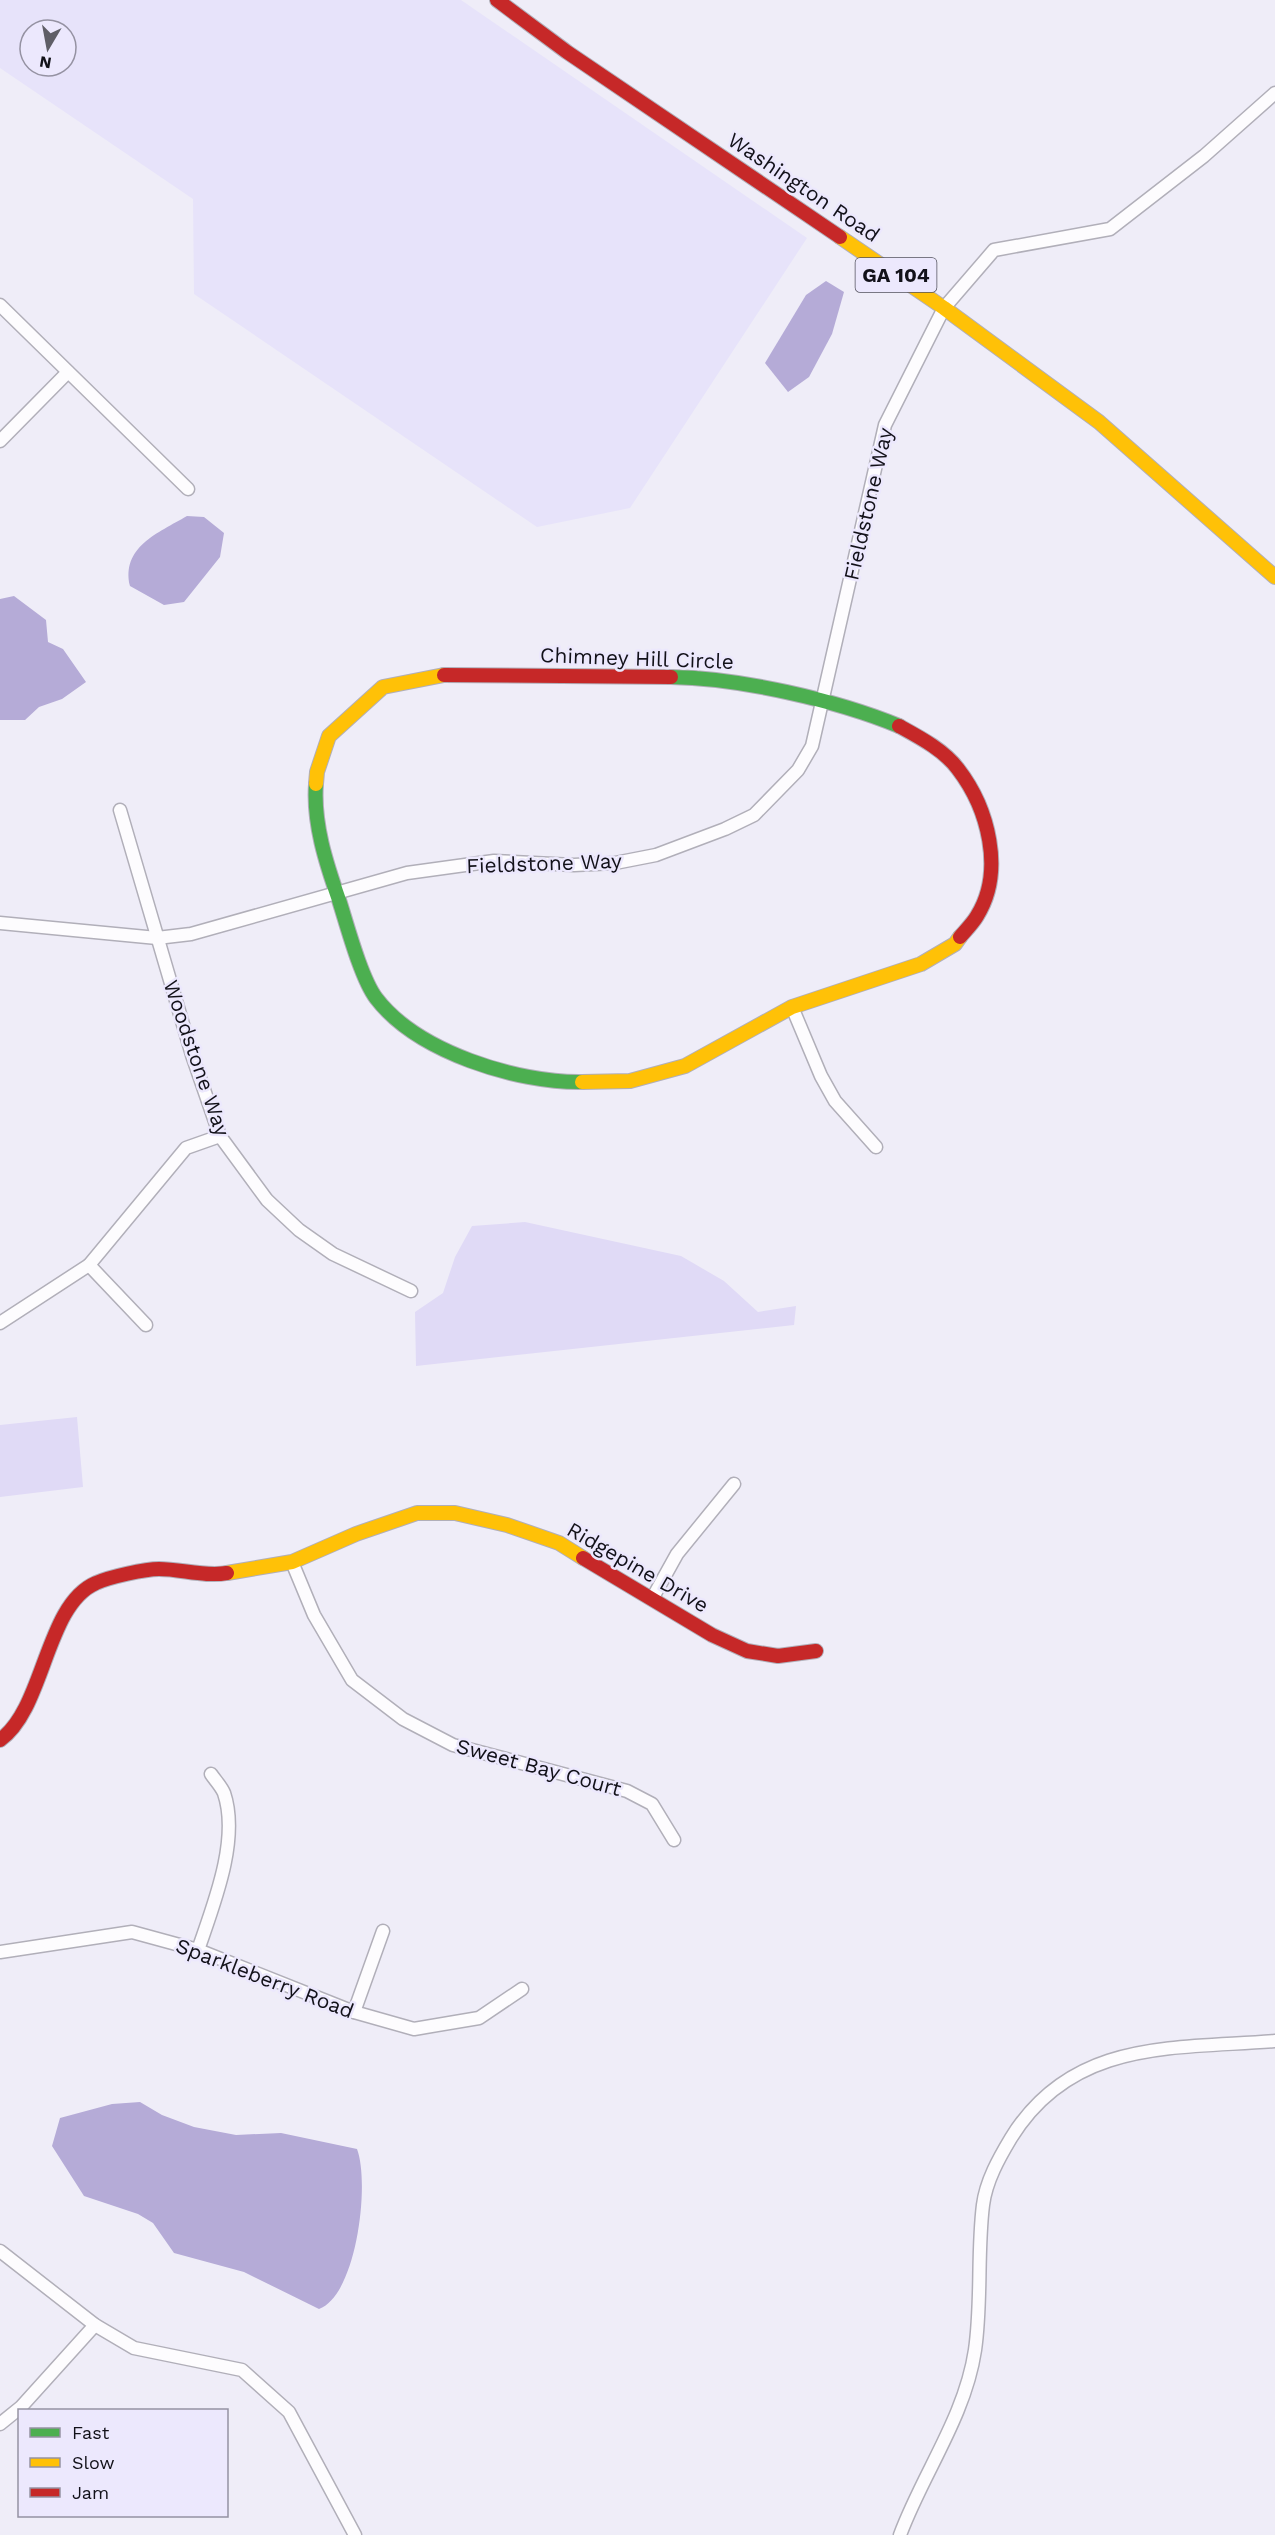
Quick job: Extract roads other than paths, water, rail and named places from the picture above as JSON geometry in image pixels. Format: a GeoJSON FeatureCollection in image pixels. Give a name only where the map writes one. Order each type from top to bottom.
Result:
{"type":"FeatureCollection","features":[{"type":"Feature","properties":{"kind":"street","name":"Washington Road"},"geometry":{"type":"LineString","coordinates":[[497,0],[567,52],[944,308],[1099,422],[1275,577]]}},
{"type":"Feature","properties":{"kind":"street","name":"Fieldstone Way"},"geometry":{"type":"LineString","coordinates":[[0,923],[157,938],[191,934],[407,873],[494,861],[574,865],[615,863],[656,855],[725,829],[754,815],[798,770],[812,746],[885,425],[944,308],[994,250],[1110,229],[1204,156],[1275,93]]}},
{"type":"Feature","properties":{"kind":"street"},"geometry":{"type":"LineString","coordinates":[[0,305],[188,489]]}},
{"type":"Feature","properties":{"kind":"street"},"geometry":{"type":"LineString","coordinates":[[0,441],[68,372]]}},
{"type":"Feature","properties":{"kind":"street","name":"Chimney Hill Circle"},"geometry":{"type":"LineString","coordinates":[[444,675],[676,677],[742,683],[822,700],[868,713],[900,726],[935,748],[958,768],[984,814],[992,864],[988,889],[978,915],[955,944],[921,964],[792,1006],[685,1066],[630,1081],[568,1082],[492,1067],[462,1058],[430,1043],[402,1025],[375,997],[356,952],[336,892],[314,810],[317,772],[329,736],[383,687],[444,675]]}},
{"type":"Feature","properties":{"kind":"street","name":"Woodstone Way"},"geometry":{"type":"LineString","coordinates":[[120,810],[192,1055],[220,1136],[267,1200],[299,1230],[333,1254],[411,1291]]}},
{"type":"Feature","properties":{"kind":"street"},"geometry":{"type":"LineString","coordinates":[[792,1006],[821,1076],[835,1101],[876,1147]]}},
{"type":"Feature","properties":{"kind":"street"},"geometry":{"type":"LineString","coordinates":[[0,1323],[89,1265],[186,1148],[220,1136]]}},
{"type":"Feature","properties":{"kind":"street"},"geometry":{"type":"LineString","coordinates":[[89,1265],[146,1325]]}},
{"type":"Feature","properties":{"kind":"street"},"geometry":{"type":"LineString","coordinates":[[652,1599],[677,1554],[734,1484]]}},
{"type":"Feature","properties":{"kind":"street","name":"Ridgepine Drive"},"geometry":{"type":"LineString","coordinates":[[0,1740],[7,1735],[28,1702],[44,1661],[74,1599],[96,1583],[157,1569],[221,1574],[292,1562],[356,1534],[417,1513],[454,1513],[507,1525],[560,1543],[712,1635],[747,1651],[778,1656],[816,1651]]}},
{"type":"Feature","properties":{"kind":"street","name":"Sweet Bay Court"},"geometry":{"type":"LineString","coordinates":[[292,1562],[314,1615],[352,1680],[403,1719],[453,1745],[627,1791],[652,1804],[674,1840]]}},
{"type":"Feature","properties":{"kind":"street"},"geometry":{"type":"LineString","coordinates":[[198,1950],[220,1886],[229,1826],[224,1792],[211,1774]]}},
{"type":"Feature","properties":{"kind":"street"},"geometry":{"type":"LineString","coordinates":[[354,2012],[382,1931]]}},
{"type":"Feature","properties":{"kind":"street","name":"Sparkleberry Road"},"geometry":{"type":"LineString","coordinates":[[0,1953],[132,1932],[198,1950],[354,2012],[414,2030],[480,2018],[522,1989]]}},
{"type":"Feature","properties":{"kind":"street"},"geometry":{"type":"LineString","coordinates":[[900,2535],[911,2505],[962,2400],[975,2350],[983,2202],[997,2161],[1024,2118],[1059,2084],[1102,2060],[1153,2050],[1275,2041]]}},
{"type":"Feature","properties":{"kind":"street"},"geometry":{"type":"LineString","coordinates":[[0,2251],[95,2325],[134,2348],[242,2370],[289,2412],[355,2535]]}},
{"type":"Feature","properties":{"kind":"street"},"geometry":{"type":"LineString","coordinates":[[19,2409],[95,2325]]}},
{"type":"Feature","properties":{"kind":"street"},"geometry":{"type":"LineString","coordinates":[[0,2424],[18,2409]]}}]}
